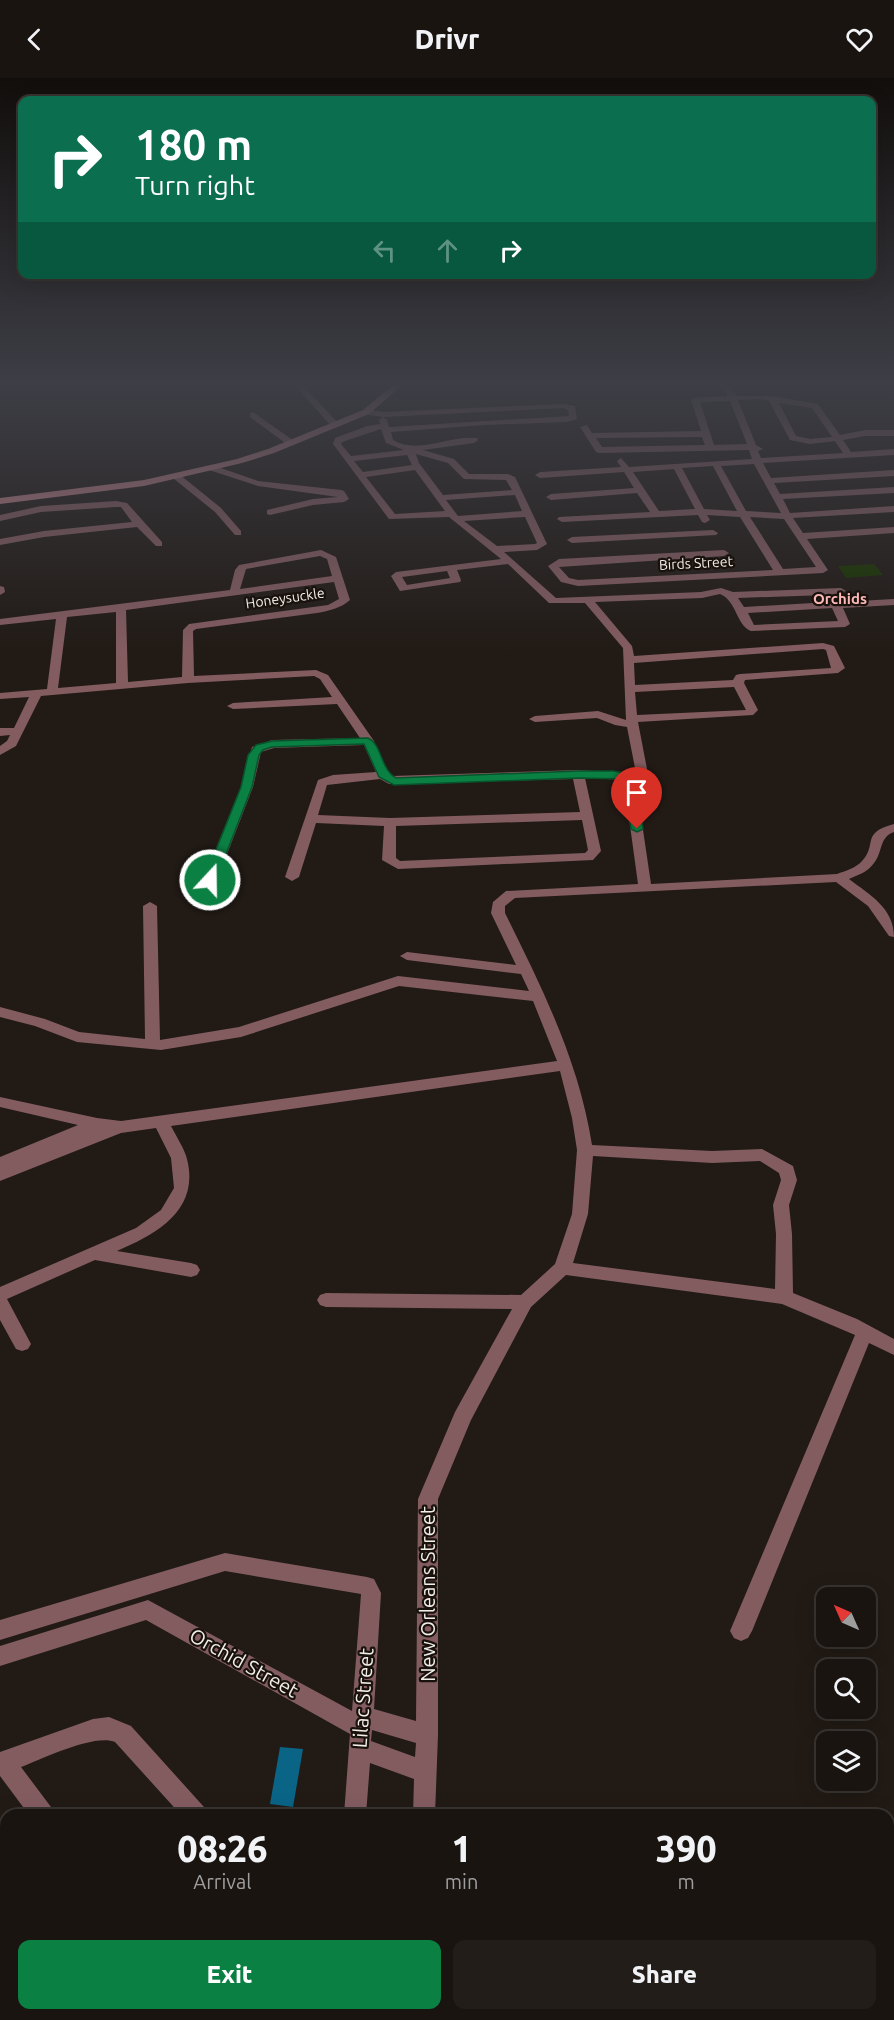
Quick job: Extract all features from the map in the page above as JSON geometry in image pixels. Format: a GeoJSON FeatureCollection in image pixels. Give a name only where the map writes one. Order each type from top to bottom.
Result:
{"type":"FeatureCollection","features":[{"type":"Feature","properties":{"kind":"street"},"geometry":{"type":"LineString","coordinates":[[0,501],[144,483],[196,472]]}},
{"type":"Feature","properties":{"kind":"street"},"geometry":{"type":"LineString","coordinates":[[221,472],[242,480],[310,491],[341,493],[344,499],[313,502],[270,512]]}},
{"type":"Feature","properties":{"kind":"street"},"geometry":{"type":"LineString","coordinates":[[358,472],[392,517],[526,514]]}},
{"type":"Feature","properties":{"kind":"street"},"geometry":{"type":"LineString","coordinates":[[361,475],[385,472]]}},
{"type":"Feature","properties":{"kind":"street"},"geometry":{"type":"LineString","coordinates":[[421,472],[453,517],[496,549],[551,600],[702,595],[716,591],[733,595],[836,592],[837,604],[845,624],[750,628],[733,595]]}},
{"type":"Feature","properties":{"kind":"street"},"geometry":{"type":"LineString","coordinates":[[462,472],[467,477],[510,477],[541,542],[540,546],[496,549]]}},
{"type":"Feature","properties":{"kind":"street"},"geometry":{"type":"LineString","coordinates":[[540,475],[581,472]]}},
{"type":"Feature","properties":{"kind":"street"},"geometry":{"type":"LineString","coordinates":[[628,472],[656,514]]}},
{"type":"Feature","properties":{"kind":"street"},"geometry":{"type":"LineString","coordinates":[[679,472],[736,575]]}},
{"type":"Feature","properties":{"kind":"street"},"geometry":{"type":"LineString","coordinates":[[720,472],[743,514],[780,573]]}},
{"type":"Feature","properties":{"kind":"street"},"geometry":{"type":"LineString","coordinates":[[764,472],[787,516],[801,536],[894,530]]}},
{"type":"Feature","properties":{"kind":"street"},"geometry":{"type":"LineString","coordinates":[[769,481],[894,473]]}},
{"type":"Feature","properties":{"kind":"street"},"geometry":{"type":"LineString","coordinates":[[176,476],[218,510],[238,533]]}},
{"type":"Feature","properties":{"kind":"street"},"geometry":{"type":"LineString","coordinates":[[551,497],[639,490]]}},
{"type":"Feature","properties":{"kind":"street"},"geometry":{"type":"LineString","coordinates":[[777,497],[894,490]]}},
{"type":"Feature","properties":{"kind":"street"},"geometry":{"type":"LineString","coordinates":[[310,491],[313,502]]}},
{"type":"Feature","properties":{"kind":"street"},"geometry":{"type":"LineString","coordinates":[[439,498],[518,492]]}},
{"type":"Feature","properties":{"kind":"street"},"geometry":{"type":"LineString","coordinates":[[0,518],[41,509],[124,505],[159,544]]}},
{"type":"Feature","properties":{"kind":"street"},"geometry":{"type":"LineString","coordinates":[[562,519],[700,512],[787,516],[894,509]]}},
{"type":"Feature","properties":{"kind":"street"},"geometry":{"type":"LineString","coordinates":[[0,542],[44,534],[139,524]]}},
{"type":"Feature","properties":{"kind":"street"},"geometry":{"type":"LineString","coordinates":[[572,540],[713,533]]}},
{"type":"Feature","properties":{"kind":"street","name":"Birds Street"},"geometry":{"type":"LineString","coordinates":[[724,553],[554,564],[565,580],[572,583],[822,571],[824,568],[801,536]]}},
{"type":"Feature","properties":{"kind":"street","name":"Honeysuckle"},"geometry":{"type":"LineString","coordinates":[[188,680],[188,630],[190,628],[331,607],[345,600],[332,557],[325,554],[243,567],[240,570],[234,593]]}},
{"type":"Feature","properties":{"kind":"street"},"geometry":{"type":"LineString","coordinates":[[451,569],[456,580],[404,589],[396,576],[510,561]]}},
{"type":"Feature","properties":{"kind":"street"},"geometry":{"type":"LineString","coordinates":[[0,622],[62,616],[339,578]]}},
{"type":"Feature","properties":{"kind":"street"},"geometry":{"type":"LineString","coordinates":[[588,600],[626,645],[631,722],[640,769],[633,777],[631,789],[645,887]]}},
{"type":"Feature","properties":{"kind":"street"},"geometry":{"type":"LineString","coordinates":[[742,610],[894,602]]}},
{"type":"Feature","properties":{"kind":"street"},"geometry":{"type":"LineString","coordinates":[[121,608],[122,686]]}},
{"type":"Feature","properties":{"kind":"street"},"geometry":{"type":"LineString","coordinates":[[52,691],[62,616]]}},
{"type":"Feature","properties":{"kind":"street"},"geometry":{"type":"LineString","coordinates":[[535,719],[598,714],[619,723],[749,713],[752,710],[738,683],[738,678],[742,676],[834,672],[839,668],[830,648],[823,646],[628,660]]}},
{"type":"Feature","properties":{"kind":"street"},"geometry":{"type":"LineString","coordinates":[[0,696],[188,680],[316,673],[324,677],[368,741],[383,775]]}},
{"type":"Feature","properties":{"kind":"street"},"geometry":{"type":"LineString","coordinates":[[630,689],[738,683]]}},
{"type":"Feature","properties":{"kind":"street"},"geometry":{"type":"LineString","coordinates":[[0,751],[12,743],[37,693]]}},
{"type":"Feature","properties":{"kind":"street"},"geometry":{"type":"LineString","coordinates":[[233,706],[339,700]]}},
{"type":"Feature","properties":{"kind":"street"},"geometry":{"type":"LineString","coordinates":[[0,732],[18,731]]}},
{"type":"Feature","properties":{"kind":"street"},"geometry":{"type":"LineString","coordinates":[[210,880],[247,787],[255,750],[272,744],[368,741]]}},
{"type":"Feature","properties":{"kind":"street"},"geometry":{"type":"LineString","coordinates":[[292,877],[322,783],[333,779],[383,775],[394,781],[578,774],[613,774],[633,777]]}},
{"type":"Feature","properties":{"kind":"street"},"geometry":{"type":"LineString","coordinates":[[390,822],[389,860],[398,865],[591,855],[595,851],[578,774]]}},
{"type":"Feature","properties":{"kind":"street"},"geometry":{"type":"LineString","coordinates":[[312,819],[390,822],[588,816]]}},
{"type":"Feature","properties":{"kind":"street"},"geometry":{"type":"LineString","coordinates":[[894,828],[877,837],[871,859],[862,869],[839,878],[676,888],[645,887],[511,894],[498,905],[498,913],[539,997],[566,1065],[580,1118],[585,1150],[580,1214],[572,1244],[562,1268],[784,1298],[829,1314],[894,1348]]}},
{"type":"Feature","properties":{"kind":"street"},"geometry":{"type":"LineString","coordinates":[[839,878],[873,903],[894,933]]}},
{"type":"Feature","properties":{"kind":"street"},"geometry":{"type":"LineString","coordinates":[[150,906],[153,1045]]}},
{"type":"Feature","properties":{"kind":"street"},"geometry":{"type":"LineString","coordinates":[[407,956],[524,970]]}},
{"type":"Feature","properties":{"kind":"street"},"geometry":{"type":"LineString","coordinates":[[0,1012],[40,1022],[77,1037],[173,1045],[233,1034],[398,981],[539,997]]}},
{"type":"Feature","properties":{"kind":"street"},"geometry":{"type":"LineString","coordinates":[[0,1175],[121,1127],[566,1065]]}},
{"type":"Feature","properties":{"kind":"street"},"geometry":{"type":"LineString","coordinates":[[0,1102],[97,1124],[121,1127]]}},
{"type":"Feature","properties":{"kind":"street"},"geometry":{"type":"LineString","coordinates":[[0,1294],[142,1233],[167,1214],[182,1188],[179,1158],[161,1121]]}},
{"type":"Feature","properties":{"kind":"street"},"geometry":{"type":"LineString","coordinates":[[0,1163],[97,1124]]}},
{"type":"Feature","properties":{"kind":"street"},"geometry":{"type":"LineString","coordinates":[[585,1150],[712,1157],[762,1155],[787,1170],[789,1180],[781,1205],[784,1234],[784,1298]]}},
{"type":"Feature","properties":{"kind":"street"},"geometry":{"type":"LineString","coordinates":[[95,1254],[191,1270]]}},
{"type":"Feature","properties":{"kind":"street","name":"New Orleans Street"},"geometry":{"type":"LineString","coordinates":[[424,1809],[427,1735],[428,1498],[462,1419],[525,1302],[562,1268]]}},
{"type":"Feature","properties":{"kind":"street"},"geometry":{"type":"LineString","coordinates":[[326,1300],[525,1302]]}},
{"type":"Feature","properties":{"kind":"street"},"geometry":{"type":"LineString","coordinates":[[0,1303],[22,1344]]}},
{"type":"Feature","properties":{"kind":"street"},"geometry":{"type":"LineString","coordinates":[[741,1631],[865,1332]]}},
{"type":"Feature","properties":{"kind":"street","name":"Lilac Street"},"geometry":{"type":"LineString","coordinates":[[145,1587],[218,1563],[233,1561],[364,1585],[369,1588],[371,1593],[355,1809]]}},
{"type":"Feature","properties":{"kind":"street"},"geometry":{"type":"LineString","coordinates":[[0,1630],[106,1596],[145,1587],[148,1610],[0,1656]]}},
{"type":"Feature","properties":{"kind":"street","name":"Orchid Street"},"geometry":{"type":"LineString","coordinates":[[148,1610],[361,1731]]}},
{"type":"Feature","properties":{"kind":"street"},"geometry":{"type":"LineString","coordinates":[[38,1809],[1,1763],[102,1727],[123,1734],[191,1809]]}},
{"type":"Feature","properties":{"kind":"street"},"geometry":{"type":"LineString","coordinates":[[361,1731],[427,1735]]}},
{"type":"Feature","properties":{"kind":"street"},"geometry":{"type":"LineString","coordinates":[[361,1731],[426,1772]]}},
{"type":"Feature","properties":{"kind":"green space"},"geometry":{"type":"Polygon","coordinates":[[[874,564],[883,575],[846,578],[838,566],[874,564]]]}},
{"type":"Feature","properties":{"kind":"water"},"geometry":{"type":"Polygon","coordinates":[[[280,1747],[303,1749],[293,1807],[270,1804],[280,1747]]]}},
{"type":"Feature","properties":{"kind":"district","name":"Orchids"},"geometry":{"type":"Point","coordinates":[840,599]}},
{"type":"Feature","properties":{"kind":"route"},"geometry":{"type":"LineString","coordinates":[[210,880],[247,787],[255,750],[272,744],[368,741],[383,775],[394,781],[578,774],[613,774],[633,777],[631,789],[637,829]]}}]}
